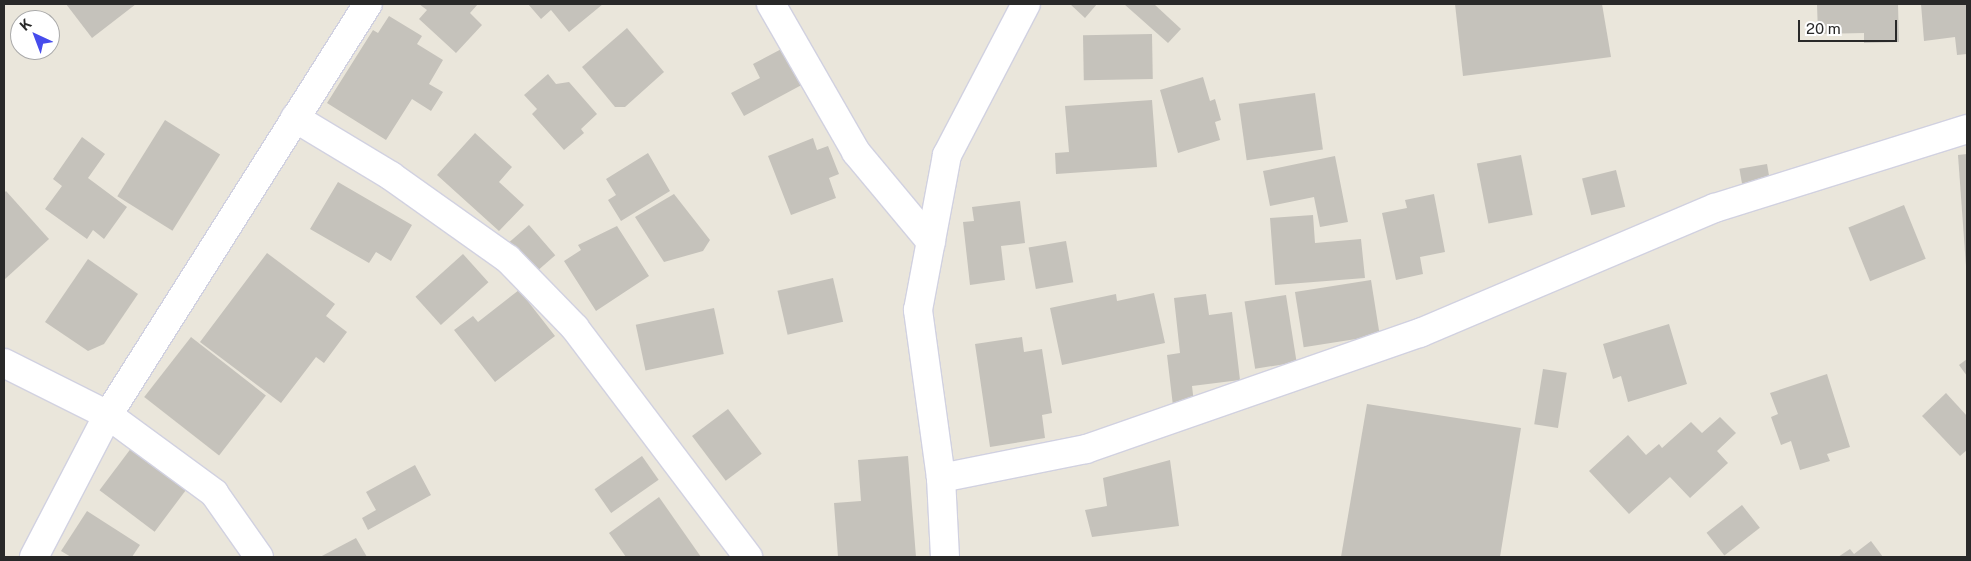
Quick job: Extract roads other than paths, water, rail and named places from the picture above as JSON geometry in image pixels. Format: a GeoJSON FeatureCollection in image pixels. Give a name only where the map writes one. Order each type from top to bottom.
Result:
{"type":"FeatureCollection","features":[{"type":"Feature","properties":{"kind":"street"},"geometry":{"type":"LineString","coordinates":[[34,557],[108,415],[368,4]]}},
{"type":"Feature","properties":{"kind":"street"},"geometry":{"type":"LineString","coordinates":[[771,4],[856,152],[931,242]]}},
{"type":"Feature","properties":{"kind":"street"},"geometry":{"type":"LineString","coordinates":[[945,557],[940,478],[918,310],[947,155],[1026,4]]}},
{"type":"Feature","properties":{"kind":"street"},"geometry":{"type":"LineString","coordinates":[[295,118],[391,176],[508,259],[575,328],[748,557]]}},
{"type":"Feature","properties":{"kind":"street"},"geometry":{"type":"LineString","coordinates":[[940,478],[1096,445],[1420,333],[1716,208],[1967,129]]}},
{"type":"Feature","properties":{"kind":"street"},"geometry":{"type":"LineString","coordinates":[[4,364],[108,415],[214,493],[259,557]]}}]}
